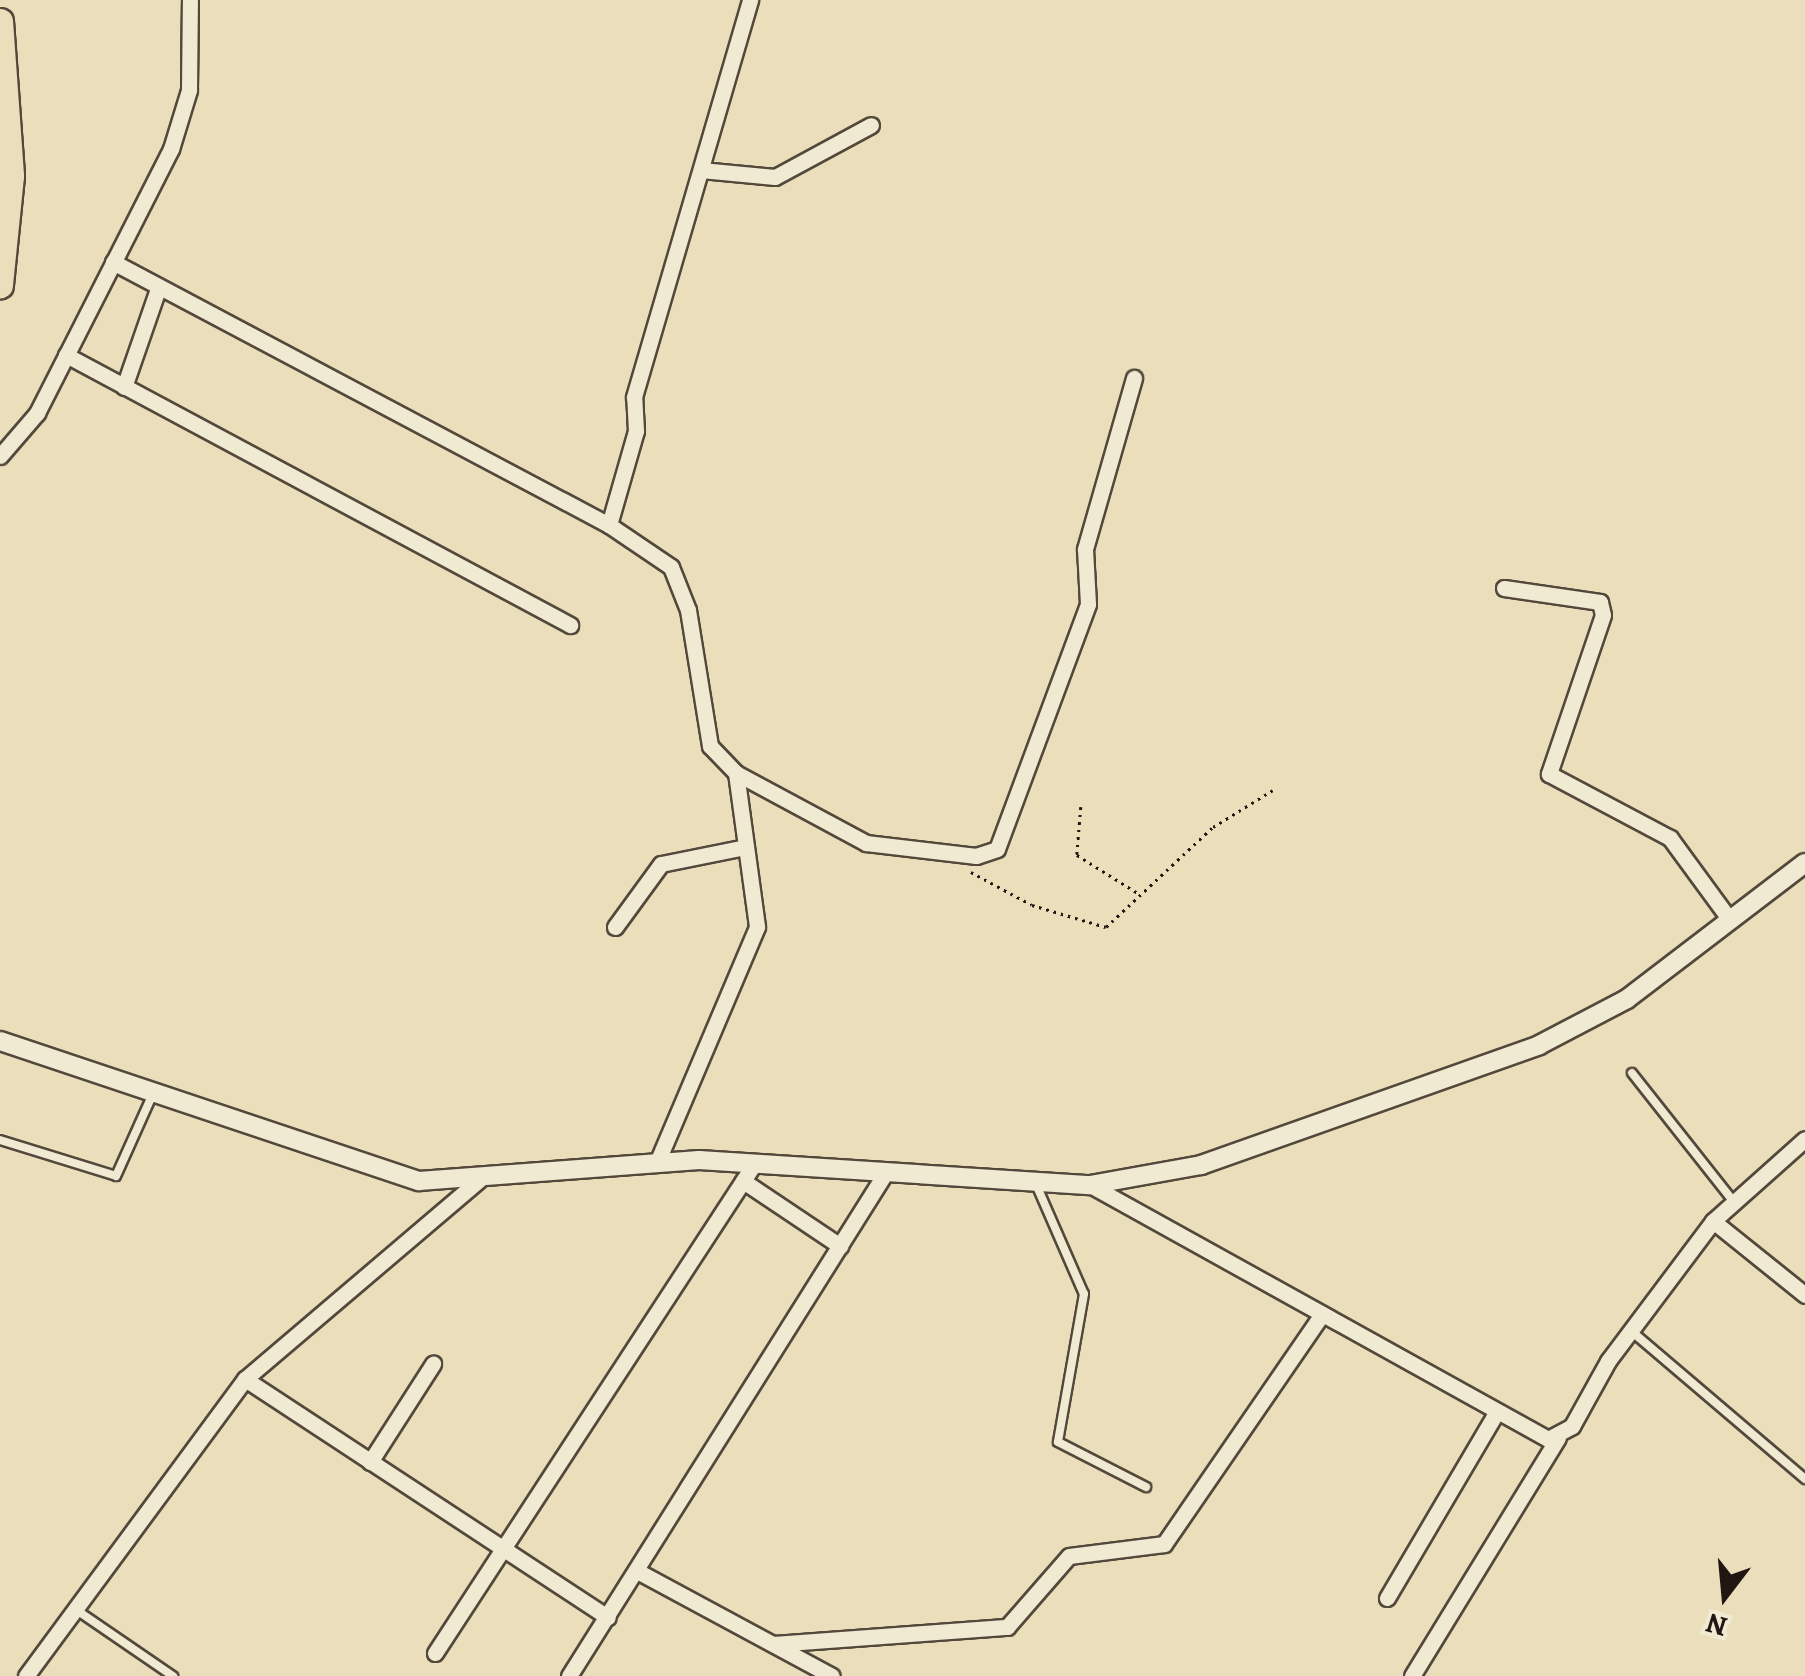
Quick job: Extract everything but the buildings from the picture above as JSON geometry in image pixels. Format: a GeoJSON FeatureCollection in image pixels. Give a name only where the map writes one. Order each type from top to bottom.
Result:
{"type":"FeatureCollection","features":[{"type":"Feature","properties":{"kind":"highway"},"geometry":{"type":"LineString","coordinates":[[0,21],[11,176],[0,285]]}},
{"type":"Feature","properties":{"kind":"street"},"geometry":{"type":"LineString","coordinates":[[0,456],[36,413],[183,117],[190,0]]}},
{"type":"Feature","properties":{"kind":"street"},"geometry":{"type":"LineString","coordinates":[[609,524],[636,431],[634,397],[750,0]]}},
{"type":"Feature","properties":{"kind":"street"},"geometry":{"type":"LineString","coordinates":[[701,170],[774,177],[871,125]]}},
{"type":"Feature","properties":{"kind":"street"},"geometry":{"type":"LineString","coordinates":[[112,262],[609,524],[656,554],[678,581],[710,746],[736,773],[866,843],[976,856],[997,849],[1088,604],[1084,549],[1134,378]]}},
{"type":"Feature","properties":{"kind":"street"},"geometry":{"type":"LineString","coordinates":[[124,388],[158,289]]}},
{"type":"Feature","properties":{"kind":"street"},"geometry":{"type":"LineString","coordinates":[[66,356],[570,625]]}},
{"type":"Feature","properties":{"kind":"street"},"geometry":{"type":"LineString","coordinates":[[1504,588],[1600,602],[1604,615],[1550,774],[1670,838],[1730,920]]}},
{"type":"Feature","properties":{"kind":"street"},"geometry":{"type":"LineString","coordinates":[[658,1160],[753,946],[736,773]]}},
{"type":"Feature","properties":{"kind":"street"},"geometry":{"type":"LineString","coordinates":[[615,927],[661,864],[746,848]]}},
{"type":"Feature","properties":{"kind":"street"},"geometry":{"type":"LineString","coordinates":[[0,1041],[152,1098],[358,1167],[419,1181],[479,1180],[658,1160],[1090,1186],[1201,1165],[1540,1045],[1627,999],[1805,862]]}},
{"type":"Feature","properties":{"kind":"street"},"geometry":{"type":"LineString","coordinates":[[1412,1676],[1558,1438],[1630,1330],[1713,1221],[1805,1139]]}},
{"type":"Feature","properties":{"kind":"street"},"geometry":{"type":"LineString","coordinates":[[436,1653],[754,1164]]}},
{"type":"Feature","properties":{"kind":"street"},"geometry":{"type":"LineString","coordinates":[[568,1676],[886,1172]]}},
{"type":"Feature","properties":{"kind":"street"},"geometry":{"type":"LineString","coordinates":[[26,1676],[246,1379],[479,1180]]}},
{"type":"Feature","properties":{"kind":"street"},"geometry":{"type":"LineString","coordinates":[[744,1181],[840,1246]]}},
{"type":"Feature","properties":{"kind":"street"},"geometry":{"type":"LineString","coordinates":[[1090,1186],[1495,1415],[1558,1438]]}},
{"type":"Feature","properties":{"kind":"street"},"geometry":{"type":"LineString","coordinates":[[1713,1221],[1805,1295]]}},
{"type":"Feature","properties":{"kind":"street"},"geometry":{"type":"LineString","coordinates":[[774,1644],[1007,1626],[1069,1556],[1164,1544],[1322,1314]]}},
{"type":"Feature","properties":{"kind":"street"},"geometry":{"type":"LineString","coordinates":[[370,1462],[433,1364]]}},
{"type":"Feature","properties":{"kind":"street"},"geometry":{"type":"LineString","coordinates":[[246,1379],[608,1618]]}},
{"type":"Feature","properties":{"kind":"street"},"geometry":{"type":"LineString","coordinates":[[1386,1598],[1495,1415]]}},
{"type":"Feature","properties":{"kind":"street"},"geometry":{"type":"LineString","coordinates":[[637,1571],[832,1676]]}},
{"type":"Feature","properties":{"kind":"lane"},"geometry":{"type":"LineString","coordinates":[[1632,1073],[1733,1201]]}},
{"type":"Feature","properties":{"kind":"lane"},"geometry":{"type":"LineString","coordinates":[[0,1140],[116,1176],[152,1098]]}},
{"type":"Feature","properties":{"kind":"lane"},"geometry":{"type":"LineString","coordinates":[[1035,1182],[1084,1294],[1058,1442],[1146,1487]]}},
{"type":"Feature","properties":{"kind":"lane"},"geometry":{"type":"LineString","coordinates":[[1630,1330],[1805,1480]]}},
{"type":"Feature","properties":{"kind":"lane"},"geometry":{"type":"LineString","coordinates":[[76,1608],[173,1676]]}},
{"type":"Feature","properties":{"kind":"path"},"geometry":{"type":"LineString","coordinates":[[968,871],[1091,927],[1119,921],[1213,826],[1273,790]]}},
{"type":"Feature","properties":{"kind":"path"},"geometry":{"type":"LineString","coordinates":[[1081,807],[1077,855],[1126,878],[1142,896]]}}]}
